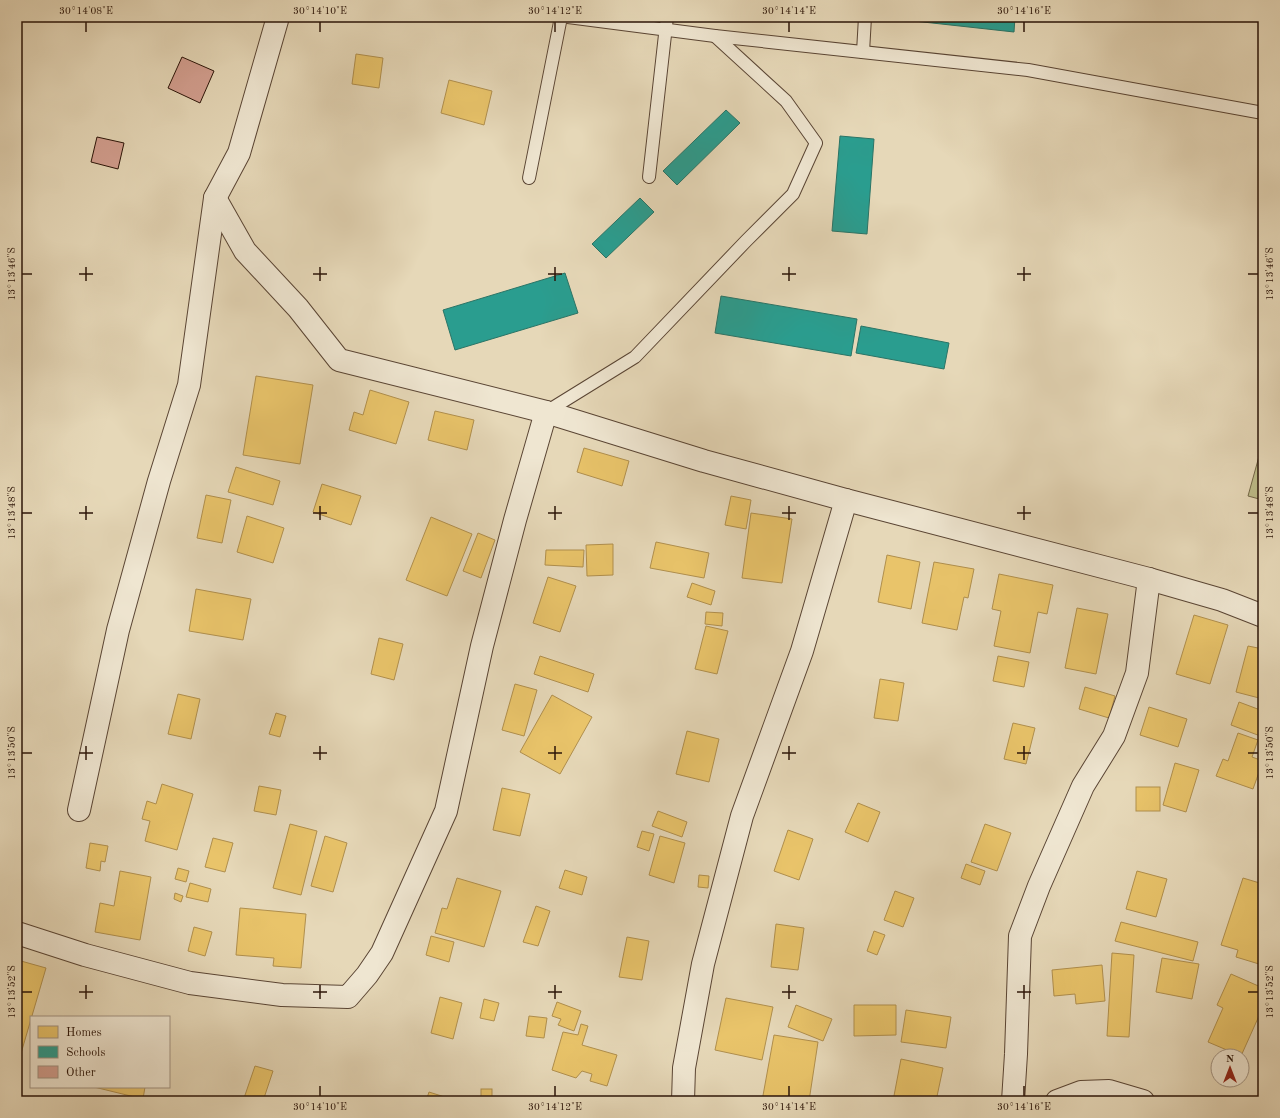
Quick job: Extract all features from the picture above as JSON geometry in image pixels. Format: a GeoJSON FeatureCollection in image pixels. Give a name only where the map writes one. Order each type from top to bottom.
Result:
{"type":"FeatureCollection","features":[{"type":"Feature","properties":{"kind":"street"},"geometry":{"type":"LineString","coordinates":[[79,810],[118,630],[159,481],[189,385],[215,198],[239,153],[278,17]]}},
{"type":"Feature","properties":{"kind":"street"},"geometry":{"type":"LineString","coordinates":[[215,198],[245,251],[298,308],[339,360],[546,412],[704,461],[846,500],[1149,579],[1222,600],[1263,616]]}},
{"type":"Feature","properties":{"kind":"street"},"geometry":{"type":"LineString","coordinates":[[17,933],[85,954],[190,982],[282,996],[348,997],[367,975],[382,953],[446,812],[482,646],[515,520],[546,412]]}},
{"type":"Feature","properties":{"kind":"street"},"geometry":{"type":"LineString","coordinates":[[683,1101],[684,1068],[703,964],[742,816],[802,651],[846,500]]}},
{"type":"Feature","properties":{"kind":"street"},"geometry":{"type":"LineString","coordinates":[[1013,1101],[1020,936],[1039,886],[1083,786],[1117,729],[1137,673],[1149,579]]}},
{"type":"Feature","properties":{"kind":"street"},"geometry":{"type":"LineString","coordinates":[[1057,1101],[1081,1092],[1109,1091],[1143,1101]]}},
{"type":"Feature","properties":{"kind":"lane"},"geometry":{"type":"LineString","coordinates":[[529,178],[561,17]]}},
{"type":"Feature","properties":{"kind":"lane"},"geometry":{"type":"LineString","coordinates":[[568,17],[715,36],[1028,70],[1263,113]]}},
{"type":"Feature","properties":{"kind":"lane"},"geometry":{"type":"LineString","coordinates":[[649,177],[666,17]]}},
{"type":"Feature","properties":{"kind":"lane"},"geometry":{"type":"LineString","coordinates":[[863,52],[865,17]]}},
{"type":"Feature","properties":{"kind":"lane"},"geometry":{"type":"LineString","coordinates":[[546,412],[635,357],[793,194],[816,143],[786,101],[715,36]]}},
{"type":"Feature","properties":{"kind":"shaded area"},"geometry":{"type":"Polygon","coordinates":[[[1263,442],[1263,500],[1248,496],[1263,442]]]}},
{"type":"Feature","properties":{"kind":"building: Homes"},"geometry":{"type":"Polygon","coordinates":[[[356,54],[383,58],[379,88],[352,84],[356,54]]]}},
{"type":"Feature","properties":{"kind":"building: Homes"},"geometry":{"type":"Polygon","coordinates":[[[449,80],[492,91],[484,125],[441,113],[449,80]]]}},
{"type":"Feature","properties":{"kind":"building: Homes"},"geometry":{"type":"Polygon","coordinates":[[[256,376],[313,385],[300,464],[243,455],[256,376]]]}},
{"type":"Feature","properties":{"kind":"building: Homes"},"geometry":{"type":"Polygon","coordinates":[[[370,390],[409,402],[396,444],[349,430],[354,412],[363,415],[370,390]]]}},
{"type":"Feature","properties":{"kind":"building: Homes"},"geometry":{"type":"Polygon","coordinates":[[[435,411],[474,420],[467,450],[428,440],[435,411]]]}},
{"type":"Feature","properties":{"kind":"building: Homes"},"geometry":{"type":"Polygon","coordinates":[[[584,448],[629,461],[622,486],[577,472],[584,448]]]}},
{"type":"Feature","properties":{"kind":"building: Homes"},"geometry":{"type":"Polygon","coordinates":[[[236,467],[280,481],[273,505],[228,492],[236,467]]]}},
{"type":"Feature","properties":{"kind":"building: Homes"},"geometry":{"type":"Polygon","coordinates":[[[322,484],[361,496],[351,525],[313,512],[322,484]]]}},
{"type":"Feature","properties":{"kind":"building: Homes"},"geometry":{"type":"Polygon","coordinates":[[[206,495],[231,500],[222,543],[197,538],[206,495]]]}},
{"type":"Feature","properties":{"kind":"building: Homes"},"geometry":{"type":"Polygon","coordinates":[[[731,496],[751,500],[746,529],[725,525],[731,496]]]}},
{"type":"Feature","properties":{"kind":"building: Homes"},"geometry":{"type":"Polygon","coordinates":[[[751,513],[792,519],[782,583],[742,578],[751,513]]]}},
{"type":"Feature","properties":{"kind":"building: Homes"},"geometry":{"type":"Polygon","coordinates":[[[247,516],[284,528],[273,563],[237,552],[247,516]]]}},
{"type":"Feature","properties":{"kind":"building: Homes"},"geometry":{"type":"Polygon","coordinates":[[[431,517],[472,534],[447,596],[406,580],[431,517]]]}},
{"type":"Feature","properties":{"kind":"building: Homes"},"geometry":{"type":"Polygon","coordinates":[[[478,533],[495,540],[481,578],[463,571],[478,533]]]}},
{"type":"Feature","properties":{"kind":"building: Homes"},"geometry":{"type":"Polygon","coordinates":[[[656,542],[709,553],[704,578],[650,568],[656,542]]]}},
{"type":"Feature","properties":{"kind":"building: Homes"},"geometry":{"type":"Polygon","coordinates":[[[613,544],[613,575],[587,576],[586,545],[613,544]]]}},
{"type":"Feature","properties":{"kind":"building: Homes"},"geometry":{"type":"Polygon","coordinates":[[[546,550],[584,550],[583,567],[545,565],[546,550]]]}},
{"type":"Feature","properties":{"kind":"building: Homes"},"geometry":{"type":"Polygon","coordinates":[[[887,555],[920,562],[911,609],[878,602],[887,555]]]}},
{"type":"Feature","properties":{"kind":"building: Homes"},"geometry":{"type":"Polygon","coordinates":[[[934,562],[974,569],[968,598],[964,597],[957,630],[922,623],[934,562]]]}},
{"type":"Feature","properties":{"kind":"building: Homes"},"geometry":{"type":"Polygon","coordinates":[[[999,574],[1053,585],[1047,614],[1038,612],[1030,653],[994,646],[1001,611],[992,609],[999,574]]]}},
{"type":"Feature","properties":{"kind":"building: Homes"},"geometry":{"type":"Polygon","coordinates":[[[548,577],[576,586],[560,632],[533,623],[548,577]]]}},
{"type":"Feature","properties":{"kind":"building: Homes"},"geometry":{"type":"Polygon","coordinates":[[[692,583],[715,591],[711,605],[687,597],[692,583]]]}},
{"type":"Feature","properties":{"kind":"building: Homes"},"geometry":{"type":"Polygon","coordinates":[[[196,589],[251,599],[243,640],[189,631],[196,589]]]}},
{"type":"Feature","properties":{"kind":"building: Homes"},"geometry":{"type":"Polygon","coordinates":[[[1077,608],[1108,614],[1096,674],[1065,668],[1077,608]]]}},
{"type":"Feature","properties":{"kind":"building: Homes"},"geometry":{"type":"Polygon","coordinates":[[[706,612],[723,613],[722,626],[705,624],[706,612]]]}},
{"type":"Feature","properties":{"kind":"building: Homes"},"geometry":{"type":"Polygon","coordinates":[[[1194,615],[1228,625],[1210,684],[1176,674],[1194,615]]]}},
{"type":"Feature","properties":{"kind":"building: Homes"},"geometry":{"type":"Polygon","coordinates":[[[706,626],[728,631],[717,674],[695,669],[706,626]]]}},
{"type":"Feature","properties":{"kind":"building: Homes"},"geometry":{"type":"Polygon","coordinates":[[[379,638],[403,644],[394,680],[371,674],[379,638]]]}},
{"type":"Feature","properties":{"kind":"building: Homes"},"geometry":{"type":"Polygon","coordinates":[[[1248,646],[1263,649],[1263,699],[1236,692],[1248,646]]]}},
{"type":"Feature","properties":{"kind":"building: Homes"},"geometry":{"type":"Polygon","coordinates":[[[540,656],[594,674],[588,692],[534,674],[540,656]]]}},
{"type":"Feature","properties":{"kind":"building: Homes"},"geometry":{"type":"Polygon","coordinates":[[[998,656],[1029,662],[1024,687],[993,681],[998,656]]]}},
{"type":"Feature","properties":{"kind":"building: Homes"},"geometry":{"type":"Polygon","coordinates":[[[880,679],[904,683],[898,721],[874,718],[880,679]]]}},
{"type":"Feature","properties":{"kind":"building: Homes"},"geometry":{"type":"Polygon","coordinates":[[[515,684],[537,690],[524,736],[502,730],[515,684]]]}},
{"type":"Feature","properties":{"kind":"building: Homes"},"geometry":{"type":"Polygon","coordinates":[[[1085,687],[1115,696],[1109,718],[1079,709],[1085,687]]]}},
{"type":"Feature","properties":{"kind":"building: Homes"},"geometry":{"type":"Polygon","coordinates":[[[178,694],[200,699],[191,739],[168,734],[178,694]]]}},
{"type":"Feature","properties":{"kind":"building: Homes"},"geometry":{"type":"Polygon","coordinates":[[[552,695],[592,717],[560,774],[520,752],[552,695]]]}},
{"type":"Feature","properties":{"kind":"building: Homes"},"geometry":{"type":"Polygon","coordinates":[[[1239,702],[1263,711],[1263,737],[1231,725],[1239,702]]]}},
{"type":"Feature","properties":{"kind":"building: Homes"},"geometry":{"type":"Polygon","coordinates":[[[1149,707],[1187,719],[1178,747],[1140,735],[1149,707]]]}},
{"type":"Feature","properties":{"kind":"building: Homes"},"geometry":{"type":"Polygon","coordinates":[[[276,713],[286,716],[280,737],[269,734],[276,713]]]}},
{"type":"Feature","properties":{"kind":"building: Homes"},"geometry":{"type":"Polygon","coordinates":[[[1013,723],[1035,728],[1026,764],[1004,759],[1013,723]]]}},
{"type":"Feature","properties":{"kind":"building: Homes"},"geometry":{"type":"Polygon","coordinates":[[[687,731],[719,739],[709,782],[676,774],[687,731]]]}},
{"type":"Feature","properties":{"kind":"building: Homes"},"geometry":{"type":"Polygon","coordinates":[[[1238,733],[1258,740],[1252,757],[1263,761],[1253,789],[1216,776],[1223,759],[1228,761],[1238,733]]]}},
{"type":"Feature","properties":{"kind":"building: Homes"},"geometry":{"type":"Polygon","coordinates":[[[1175,763],[1199,770],[1186,812],[1163,805],[1175,763]]]}},
{"type":"Feature","properties":{"kind":"building: Homes"},"geometry":{"type":"Polygon","coordinates":[[[162,784],[193,794],[177,850],[145,841],[150,821],[142,819],[147,801],[156,804],[162,784]]]}},
{"type":"Feature","properties":{"kind":"building: Homes"},"geometry":{"type":"Polygon","coordinates":[[[259,786],[281,790],[276,815],[254,811],[259,786]]]}},
{"type":"Feature","properties":{"kind":"building: Homes"},"geometry":{"type":"Polygon","coordinates":[[[1136,787],[1160,787],[1160,811],[1136,811],[1136,787]]]}},
{"type":"Feature","properties":{"kind":"building: Homes"},"geometry":{"type":"Polygon","coordinates":[[[502,788],[530,794],[520,836],[493,830],[502,788]]]}},
{"type":"Feature","properties":{"kind":"building: Homes"},"geometry":{"type":"Polygon","coordinates":[[[858,803],[880,812],[868,842],[845,832],[858,803]]]}},
{"type":"Feature","properties":{"kind":"building: Homes"},"geometry":{"type":"Polygon","coordinates":[[[658,811],[687,822],[682,837],[652,826],[658,811]]]}},
{"type":"Feature","properties":{"kind":"building: Homes"},"geometry":{"type":"Polygon","coordinates":[[[290,824],[317,831],[301,895],[273,888],[290,824]]]}},
{"type":"Feature","properties":{"kind":"building: Homes"},"geometry":{"type":"Polygon","coordinates":[[[985,824],[1011,833],[997,871],[971,862],[985,824]]]}},
{"type":"Feature","properties":{"kind":"building: Homes"},"geometry":{"type":"Polygon","coordinates":[[[788,830],[813,839],[799,880],[774,871],[788,830]]]}},
{"type":"Feature","properties":{"kind":"building: Homes"},"geometry":{"type":"Polygon","coordinates":[[[642,831],[654,834],[649,851],[637,847],[642,831]]]}},
{"type":"Feature","properties":{"kind":"building: Homes"},"geometry":{"type":"Polygon","coordinates":[[[325,836],[347,843],[333,892],[311,886],[325,836]]]}},
{"type":"Feature","properties":{"kind":"building: Homes"},"geometry":{"type":"Polygon","coordinates":[[[660,836],[685,843],[674,883],[649,875],[660,836]]]}},
{"type":"Feature","properties":{"kind":"building: Homes"},"geometry":{"type":"Polygon","coordinates":[[[213,838],[233,843],[225,872],[205,867],[213,838]]]}},
{"type":"Feature","properties":{"kind":"building: Homes"},"geometry":{"type":"Polygon","coordinates":[[[90,843],[108,846],[105,862],[101,861],[100,871],[86,868],[90,843]]]}},
{"type":"Feature","properties":{"kind":"building: Homes"},"geometry":{"type":"Polygon","coordinates":[[[966,864],[985,871],[980,885],[961,878],[966,864]]]}},
{"type":"Feature","properties":{"kind":"building: Homes"},"geometry":{"type":"Polygon","coordinates":[[[178,868],[189,871],[186,882],[175,879],[178,868]]]}},
{"type":"Feature","properties":{"kind":"building: Homes"},"geometry":{"type":"Polygon","coordinates":[[[565,870],[587,877],[582,895],[559,888],[565,870]]]}},
{"type":"Feature","properties":{"kind":"building: Homes"},"geometry":{"type":"Polygon","coordinates":[[[120,871],[151,877],[140,940],[95,932],[100,903],[114,906],[120,871]]]}},
{"type":"Feature","properties":{"kind":"building: Homes"},"geometry":{"type":"Polygon","coordinates":[[[1137,871],[1167,879],[1156,917],[1126,909],[1137,871]]]}},
{"type":"Feature","properties":{"kind":"building: Homes"},"geometry":{"type":"Polygon","coordinates":[[[699,875],[709,876],[708,888],[698,887],[699,875]]]}},
{"type":"Feature","properties":{"kind":"building: Homes"},"geometry":{"type":"Polygon","coordinates":[[[457,878],[501,891],[484,947],[435,933],[442,908],[447,909],[457,878]]]}},
{"type":"Feature","properties":{"kind":"building: Homes"},"geometry":{"type":"Polygon","coordinates":[[[1243,878],[1263,884],[1263,953],[1259,964],[1236,957],[1238,950],[1221,945],[1243,878]]]}},
{"type":"Feature","properties":{"kind":"building: Homes"},"geometry":{"type":"Polygon","coordinates":[[[190,883],[211,889],[208,902],[186,897],[190,883]]]}},
{"type":"Feature","properties":{"kind":"building: Homes"},"geometry":{"type":"Polygon","coordinates":[[[895,891],[914,898],[903,927],[884,920],[895,891]]]}},
{"type":"Feature","properties":{"kind":"building: Homes"},"geometry":{"type":"Polygon","coordinates":[[[175,893],[183,896],[181,902],[174,899],[175,893]]]}},
{"type":"Feature","properties":{"kind":"building: Homes"},"geometry":{"type":"Polygon","coordinates":[[[536,906],[550,911],[538,946],[523,942],[536,906]]]}},
{"type":"Feature","properties":{"kind":"building: Homes"},"geometry":{"type":"Polygon","coordinates":[[[240,908],[306,914],[301,968],[273,966],[274,958],[236,955],[240,908]]]}},
{"type":"Feature","properties":{"kind":"building: Homes"},"geometry":{"type":"Polygon","coordinates":[[[1121,922],[1198,942],[1193,961],[1115,941],[1121,922]]]}},
{"type":"Feature","properties":{"kind":"building: Homes"},"geometry":{"type":"Polygon","coordinates":[[[776,924],[804,928],[798,970],[771,967],[776,924]]]}},
{"type":"Feature","properties":{"kind":"building: Homes"},"geometry":{"type":"Polygon","coordinates":[[[194,927],[212,932],[205,956],[188,951],[194,927]]]}},
{"type":"Feature","properties":{"kind":"building: Homes"},"geometry":{"type":"Polygon","coordinates":[[[874,931],[885,935],[877,955],[867,951],[874,931]]]}},
{"type":"Feature","properties":{"kind":"building: Homes"},"geometry":{"type":"Polygon","coordinates":[[[431,936],[454,942],[449,962],[426,955],[431,936]]]}},
{"type":"Feature","properties":{"kind":"building: Homes"},"geometry":{"type":"Polygon","coordinates":[[[627,937],[649,941],[642,980],[619,977],[627,937]]]}},
{"type":"Feature","properties":{"kind":"building: Homes"},"geometry":{"type":"Polygon","coordinates":[[[1112,953],[1134,955],[1129,1037],[1107,1036],[1112,953]]]}},
{"type":"Feature","properties":{"kind":"building: Homes"},"geometry":{"type":"Polygon","coordinates":[[[1162,958],[1199,964],[1192,999],[1156,992],[1162,958]]]}},
{"type":"Feature","properties":{"kind":"building: Homes"},"geometry":{"type":"Polygon","coordinates":[[[21,961],[46,968],[32,1016],[30,1016],[30,1023],[17,1067],[17,973],[21,961]]]}},
{"type":"Feature","properties":{"kind":"building: Homes"},"geometry":{"type":"Polygon","coordinates":[[[1102,965],[1105,1001],[1076,1004],[1075,994],[1054,996],[1052,970],[1102,965]]]}},
{"type":"Feature","properties":{"kind":"building: Homes"},"geometry":{"type":"Polygon","coordinates":[[[1231,974],[1263,988],[1263,1007],[1245,1048],[1222,1048],[1208,1042],[1223,1008],[1217,1005],[1231,974]]]}},
{"type":"Feature","properties":{"kind":"building: Homes"},"geometry":{"type":"Polygon","coordinates":[[[440,997],[462,1003],[453,1039],[431,1033],[440,997]]]}},
{"type":"Feature","properties":{"kind":"building: Homes"},"geometry":{"type":"Polygon","coordinates":[[[726,998],[773,1007],[762,1060],[715,1050],[726,998]]]}},
{"type":"Feature","properties":{"kind":"building: Homes"},"geometry":{"type":"Polygon","coordinates":[[[484,999],[499,1003],[494,1021],[480,1018],[484,999]]]}},
{"type":"Feature","properties":{"kind":"building: Homes"},"geometry":{"type":"Polygon","coordinates":[[[557,1002],[581,1011],[574,1031],[558,1025],[561,1019],[552,1016],[557,1002]]]}},
{"type":"Feature","properties":{"kind":"building: Homes"},"geometry":{"type":"Polygon","coordinates":[[[796,1005],[832,1019],[823,1041],[788,1027],[796,1005]]]}},
{"type":"Feature","properties":{"kind":"building: Homes"},"geometry":{"type":"Polygon","coordinates":[[[854,1005],[896,1005],[896,1035],[854,1036],[854,1005]]]}},
{"type":"Feature","properties":{"kind":"building: Homes"},"geometry":{"type":"Polygon","coordinates":[[[906,1010],[951,1017],[946,1048],[901,1042],[906,1010]]]}},
{"type":"Feature","properties":{"kind":"building: Homes"},"geometry":{"type":"Polygon","coordinates":[[[529,1016],[547,1018],[544,1038],[526,1036],[529,1016]]]}},
{"type":"Feature","properties":{"kind":"building: Homes"},"geometry":{"type":"Polygon","coordinates":[[[581,1024],[588,1026],[582,1045],[617,1055],[607,1086],[590,1081],[592,1074],[582,1071],[576,1078],[552,1070],[563,1032],[578,1035],[581,1024]]]}},
{"type":"Feature","properties":{"kind":"building: Homes"},"geometry":{"type":"Polygon","coordinates":[[[774,1035],[818,1042],[809,1101],[762,1101],[774,1035]]]}},
{"type":"Feature","properties":{"kind":"building: Homes"},"geometry":{"type":"Polygon","coordinates":[[[901,1059],[943,1068],[936,1101],[893,1101],[901,1059]]]}},
{"type":"Feature","properties":{"kind":"building: Homes"},"geometry":{"type":"Polygon","coordinates":[[[255,1066],[273,1071],[263,1101],[243,1101],[255,1066]]]}},
{"type":"Feature","properties":{"kind":"building: Homes"},"geometry":{"type":"Polygon","coordinates":[[[98,1088],[145,1088],[143,1099],[98,1088]]]}},
{"type":"Feature","properties":{"kind":"building: Homes"},"geometry":{"type":"Polygon","coordinates":[[[481,1089],[492,1089],[492,1098],[481,1098],[481,1089]]]}},
{"type":"Feature","properties":{"kind":"building: Homes"},"geometry":{"type":"Polygon","coordinates":[[[429,1092],[451,1099],[450,1101],[426,1101],[429,1092]]]}},
{"type":"Feature","properties":{"kind":"building: Schools"},"geometry":{"type":"Polygon","coordinates":[[[905,17],[1015,17],[1014,32],[905,20],[905,17]]]}},
{"type":"Feature","properties":{"kind":"building: Schools"},"geometry":{"type":"Polygon","coordinates":[[[726,110],[740,123],[677,185],[663,171],[726,110]]]}},
{"type":"Feature","properties":{"kind":"building: Schools"},"geometry":{"type":"Polygon","coordinates":[[[840,136],[874,139],[867,234],[832,231],[840,136]]]}},
{"type":"Feature","properties":{"kind":"building: Schools"},"geometry":{"type":"Polygon","coordinates":[[[640,198],[654,212],[606,258],[592,244],[640,198]]]}},
{"type":"Feature","properties":{"kind":"building: Schools"},"geometry":{"type":"Polygon","coordinates":[[[565,273],[578,313],[455,350],[443,310],[565,273]]]}},
{"type":"Feature","properties":{"kind":"building: Schools"},"geometry":{"type":"Polygon","coordinates":[[[721,296],[857,319],[851,356],[715,333],[721,296]]]}},
{"type":"Feature","properties":{"kind":"building: Schools"},"geometry":{"type":"Polygon","coordinates":[[[861,326],[949,343],[944,369],[856,353],[861,326]]]}},
{"type":"Feature","properties":{"kind":"building: Other"},"geometry":{"type":"Polygon","coordinates":[[[182,57],[214,71],[200,103],[168,88],[182,57]]]}},
{"type":"Feature","properties":{"kind":"building: Other"},"geometry":{"type":"Polygon","coordinates":[[[97,137],[124,143],[118,169],[91,162],[97,137]]]}}]}
